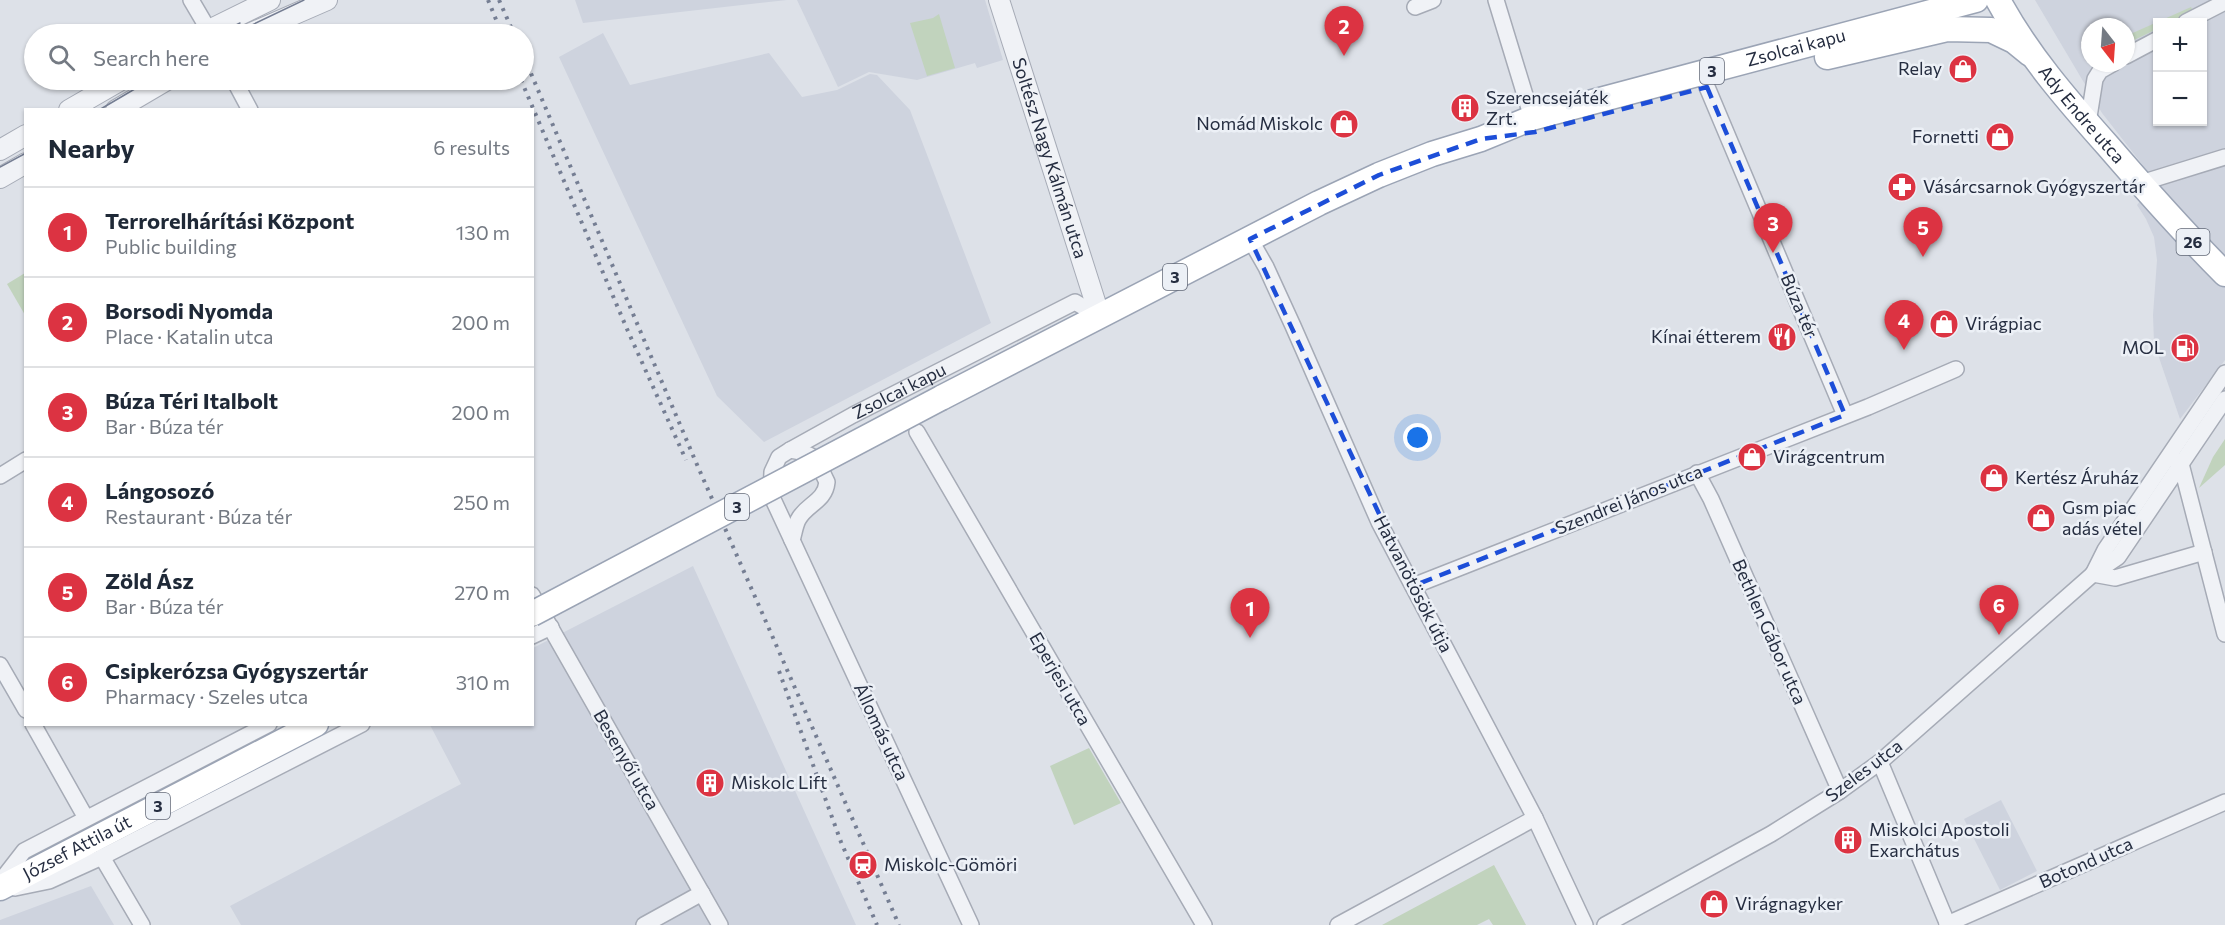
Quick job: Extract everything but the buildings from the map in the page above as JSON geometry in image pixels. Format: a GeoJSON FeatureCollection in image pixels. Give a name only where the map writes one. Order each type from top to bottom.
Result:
{"type":"FeatureCollection","features":[{"type":"Feature","properties":{"kind":"main road","name":"Zsolcai kapu"},"geometry":{"type":"LineString","coordinates":[[542,620],[941,399],[1379,175],[1532,118],[1976,0]]}},
{"type":"Feature","properties":{"kind":"main road","name":"3"},"geometry":{"type":"LineString","coordinates":[[1947,29],[1981,18],[1998,0]]}},
{"type":"Feature","properties":{"kind":"main road"},"geometry":{"type":"LineString","coordinates":[[1998,0],[1997,19],[2001,34]]}},
{"type":"Feature","properties":{"kind":"main road","name":"Ady Endre utca"},"geometry":{"type":"LineString","coordinates":[[1998,0],[2030,54],[2140,183],[2225,274]]}},
{"type":"Feature","properties":{"kind":"main road","name":"Zsolcai kapu"},"geometry":{"type":"LineString","coordinates":[[1480,139],[1535,132],[1707,87],[1947,29]]}},
{"type":"Feature","properties":{"kind":"main road"},"geometry":{"type":"LineString","coordinates":[[1947,29],[1980,29],[2001,34],[2030,54]]}},
{"type":"Feature","properties":{"kind":"main road","name":"József Attila út"},"geometry":{"type":"LineString","coordinates":[[0,889],[312,726]]}},
{"type":"Feature","properties":{"kind":"street"},"geometry":{"type":"LineString","coordinates":[[191,0],[203,24]]}},
{"type":"Feature","properties":{"kind":"street"},"geometry":{"type":"LineString","coordinates":[[224,24],[270,0]]}},
{"type":"Feature","properties":{"kind":"street"},"geometry":{"type":"LineString","coordinates":[[272,24],[327,0]]}},
{"type":"Feature","properties":{"kind":"street","name":"Soltész Nagy Kálmán utca"},"geometry":{"type":"LineString","coordinates":[[999,0],[1100,317]]}},
{"type":"Feature","properties":{"kind":"street"},"geometry":{"type":"LineString","coordinates":[[1415,7],[1433,0]]}},
{"type":"Feature","properties":{"kind":"street"},"geometry":{"type":"LineString","coordinates":[[1496,0],[1532,118]]}},
{"type":"Feature","properties":{"kind":"street"},"geometry":{"type":"LineString","coordinates":[[2190,18],[2203,5],[2225,2]]}},
{"type":"Feature","properties":{"kind":"street"},"geometry":{"type":"LineString","coordinates":[[2135,51],[2153,41]]}},
{"type":"Feature","properties":{"kind":"street"},"geometry":{"type":"LineString","coordinates":[[2088,123],[2095,79],[2099,72]]}},
{"type":"Feature","properties":{"kind":"street","name":"Búza tér"},"geometry":{"type":"LineString","coordinates":[[1707,87],[1845,415]]}},
{"type":"Feature","properties":{"kind":"street"},"geometry":{"type":"LineString","coordinates":[[72,108],[104,90]]}},
{"type":"Feature","properties":{"kind":"street"},"geometry":{"type":"LineString","coordinates":[[119,108],[150,90]]}},
{"type":"Feature","properties":{"kind":"street"},"geometry":{"type":"LineString","coordinates":[[239,90],[249,108]]}},
{"type":"Feature","properties":{"kind":"street"},"geometry":{"type":"LineString","coordinates":[[0,150],[24,136]]}},
{"type":"Feature","properties":{"kind":"street"},"geometry":{"type":"LineString","coordinates":[[2140,183],[2225,157]]}},
{"type":"Feature","properties":{"kind":"street"},"geometry":{"type":"LineString","coordinates":[[0,178],[24,164]]}},
{"type":"Feature","properties":{"kind":"street","name":"Hatvanötösök útja"},"geometry":{"type":"LineString","coordinates":[[1250,239],[1266,267],[1293,326],[1379,522],[1535,818],[1585,925]]}},
{"type":"Feature","properties":{"kind":"street","name":"Zsolcai kapu"},"geometry":{"type":"LineString","coordinates":[[792,540],[771,495],[772,472],[779,457],[1075,302],[1100,317]]}},
{"type":"Feature","properties":{"kind":"street"},"geometry":{"type":"LineString","coordinates":[[1845,415],[1956,369]]}},
{"type":"Feature","properties":{"kind":"street","name":"Szeles utca"},"geometry":{"type":"LineString","coordinates":[[2175,460],[2225,373]]}},
{"type":"Feature","properties":{"kind":"street","name":"Szeles utca"},"geometry":{"type":"LineString","coordinates":[[1605,925],[1771,834],[1840,791],[1880,762],[2093,574],[2105,550],[2225,399]]}},
{"type":"Feature","properties":{"kind":"street","name":"Szendrei János utca"},"geometry":{"type":"LineString","coordinates":[[1413,586],[1845,415]]}},
{"type":"Feature","properties":{"kind":"street","name":"Eperjesi utca"},"geometry":{"type":"LineString","coordinates":[[917,432],[1204,925]]}},
{"type":"Feature","properties":{"kind":"street"},"geometry":{"type":"LineString","coordinates":[[790,450],[805,452],[816,458],[827,482],[822,498],[808,508],[798,520],[792,540]]}},
{"type":"Feature","properties":{"kind":"street"},"geometry":{"type":"LineString","coordinates":[[2175,460],[2204,552],[2225,634]]}},
{"type":"Feature","properties":{"kind":"street"},"geometry":{"type":"LineString","coordinates":[[0,476],[24,461]]}},
{"type":"Feature","properties":{"kind":"street","name":"Bethlen Gábor utca"},"geometry":{"type":"LineString","coordinates":[[1697,473],[1711,498],[1840,791]]}},
{"type":"Feature","properties":{"kind":"street","name":"Állomás utca"},"geometry":{"type":"LineString","coordinates":[[792,540],[970,925]]}},
{"type":"Feature","properties":{"kind":"street"},"geometry":{"type":"LineString","coordinates":[[2093,574],[2115,578],[2204,552]]}},
{"type":"Feature","properties":{"kind":"street","name":"Besenyői utca"},"geometry":{"type":"LineString","coordinates":[[534,600],[542,620],[720,925]]}},
{"type":"Feature","properties":{"kind":"street"},"geometry":{"type":"LineString","coordinates":[[534,633],[542,620]]}},
{"type":"Feature","properties":{"kind":"street"},"geometry":{"type":"LineString","coordinates":[[0,665],[24,707]]}},
{"type":"Feature","properties":{"kind":"street"},"geometry":{"type":"LineString","coordinates":[[34,726],[86,818]]}},
{"type":"Feature","properties":{"kind":"street"},"geometry":{"type":"LineString","coordinates":[[0,882],[24,851],[265,726]]}},
{"type":"Feature","properties":{"kind":"street"},"geometry":{"type":"LineString","coordinates":[[0,889],[49,881],[102,857],[358,726]]}},
{"type":"Feature","properties":{"kind":"street"},"geometry":{"type":"LineString","coordinates":[[1880,762],[1948,925]]}},
{"type":"Feature","properties":{"kind":"street","name":"Botond utca"},"geometry":{"type":"LineString","coordinates":[[1948,925],[2225,802]]}},
{"type":"Feature","properties":{"kind":"street"},"geometry":{"type":"LineString","coordinates":[[1338,925],[1535,818]]}},
{"type":"Feature","properties":{"kind":"street"},"geometry":{"type":"LineString","coordinates":[[102,857],[142,925]]}},
{"type":"Feature","properties":{"kind":"street"},"geometry":{"type":"LineString","coordinates":[[644,925],[702,893]]}},
{"type":"Feature","properties":{"kind":"highlighted area"},"geometry":{"type":"Polygon","coordinates":[[[1707,87],[1845,415],[1413,586],[1250,239],[1379,175],[1481,139],[1535,132],[1707,87]]]}},
{"type":"Feature","properties":{"kind":"shaded area"},"geometry":{"type":"Polygon","coordinates":[[[575,0],[787,0],[583,23],[575,0]]]}},
{"type":"Feature","properties":{"kind":"shaded area"},"geometry":{"type":"Polygon","coordinates":[[[797,0],[985,0],[1003,60],[977,68],[975,63],[917,80],[869,72],[838,87],[797,0]]]}},
{"type":"Feature","properties":{"kind":"shaded area"},"geometry":{"type":"Polygon","coordinates":[[[2035,0],[2225,0],[2225,360],[2180,419],[2154,343],[2153,315],[2157,260],[2154,237],[2137,205],[2156,182],[2102,113],[2035,0]]]}},
{"type":"Feature","properties":{"kind":"shaded area"},"geometry":{"type":"Polygon","coordinates":[[[603,33],[630,85],[769,53],[802,97],[837,90],[870,74],[877,75],[910,110],[991,323],[764,442],[717,396],[559,57],[603,33]]]}},
{"type":"Feature","properties":{"kind":"shaded area"},"geometry":{"type":"Polygon","coordinates":[[[693,566],[856,925],[241,925],[230,906],[461,784],[431,726],[534,726],[534,647],[693,566]]]}},
{"type":"Feature","properties":{"kind":"shaded area"},"geometry":{"type":"Polygon","coordinates":[[[2001,800],[2037,871],[2000,890],[1964,819],[2001,800]]]}},
{"type":"Feature","properties":{"kind":"shaded area"},"geometry":{"type":"Polygon","coordinates":[[[91,886],[114,925],[0,925],[0,920],[91,886]]]}},
{"type":"Feature","properties":{"kind":"green space"},"geometry":{"type":"Polygon","coordinates":[[[2191,7],[2193,11],[2178,18],[2166,18],[2191,7]]]}},
{"type":"Feature","properties":{"kind":"green space"},"geometry":{"type":"Polygon","coordinates":[[[939,14],[955,68],[927,76],[910,23],[933,18],[939,14]]]}},
{"type":"Feature","properties":{"kind":"green space"},"geometry":{"type":"Polygon","coordinates":[[[2153,24],[2153,31],[2135,40],[2135,32],[2153,24]]]}},
{"type":"Feature","properties":{"kind":"green space"},"geometry":{"type":"Polygon","coordinates":[[[24,274],[24,313],[7,284],[24,274]]]}},
{"type":"Feature","properties":{"kind":"green space"},"geometry":{"type":"Polygon","coordinates":[[[2225,439],[2225,465],[2199,488],[2213,457],[2225,439]]]}},
{"type":"Feature","properties":{"kind":"green space"},"geometry":{"type":"Polygon","coordinates":[[[1089,748],[1121,803],[1074,825],[1050,766],[1089,748]]]}},
{"type":"Feature","properties":{"kind":"green space"},"geometry":{"type":"Polygon","coordinates":[[[1494,865],[1526,925],[1493,925],[1489,919],[1477,925],[1382,925],[1494,865]]]}},
{"type":"Feature","properties":{"kind":"tram line"},"geometry":{"type":"LineString","coordinates":[[254,24],[304,0]]}},
{"type":"Feature","properties":{"kind":"tram line"},"geometry":{"type":"LineString","coordinates":[[102,108],[133,90]]}},
{"type":"Feature","properties":{"kind":"tram line"},"geometry":{"type":"LineString","coordinates":[[0,167],[24,154]]}},
{"type":"Feature","properties":{"kind":"railway"},"geometry":{"type":"LineString","coordinates":[[488,0],[498,24]]}},
{"type":"Feature","properties":{"kind":"railway"},"geometry":{"type":"LineString","coordinates":[[499,0],[510,24]]}},
{"type":"Feature","properties":{"kind":"railway"},"geometry":{"type":"LineString","coordinates":[[534,81],[695,460],[899,925]]}},
{"type":"Feature","properties":{"kind":"railway"},"geometry":{"type":"LineString","coordinates":[[525,90],[533,108]]}},
{"type":"Feature","properties":{"kind":"railway"},"geometry":{"type":"LineString","coordinates":[[534,111],[627,329],[686,460]]}},
{"type":"Feature","properties":{"kind":"railway"},"geometry":{"type":"LineString","coordinates":[[779,671],[841,842],[877,925]]}},
{"type":"Feature","properties":{"kind":"place","name":"Borsodi Nyomda"},"geometry":{"type":"Point","coordinates":[1344,56]}},
{"type":"Feature","properties":{"kind":"place","name":"Relay"},"geometry":{"type":"Point","coordinates":[1963,69]}},
{"type":"Feature","properties":{"kind":"place","name":"Szerencsejáték Zrt."},"geometry":{"type":"Point","coordinates":[1465,108]}},
{"type":"Feature","properties":{"kind":"place","name":"Nomád Miskolc"},"geometry":{"type":"Point","coordinates":[1344,124]}},
{"type":"Feature","properties":{"kind":"place","name":"Fornetti"},"geometry":{"type":"Point","coordinates":[2000,137]}},
{"type":"Feature","properties":{"kind":"place","name":"Vásárcsarnok Gyógyszertár"},"geometry":{"type":"Point","coordinates":[1902,187]}},
{"type":"Feature","properties":{"kind":"place","name":"Búza Téri Italbolt"},"geometry":{"type":"Point","coordinates":[1773,253]}},
{"type":"Feature","properties":{"kind":"place","name":"Zöld Ász"},"geometry":{"type":"Point","coordinates":[1923,257]}},
{"type":"Feature","properties":{"kind":"place","name":"Virágpiac"},"geometry":{"type":"Point","coordinates":[1944,324]}},
{"type":"Feature","properties":{"kind":"place","name":"Kínai étterem"},"geometry":{"type":"Point","coordinates":[1782,337]}},
{"type":"Feature","properties":{"kind":"place","name":"MOL"},"geometry":{"type":"Point","coordinates":[2185,348]}},
{"type":"Feature","properties":{"kind":"place","name":"Lángosozó"},"geometry":{"type":"Point","coordinates":[1904,350]}},
{"type":"Feature","properties":{"kind":"place","name":"Virágcentrum"},"geometry":{"type":"Point","coordinates":[1752,457]}},
{"type":"Feature","properties":{"kind":"place","name":"Kertész Áruház"},"geometry":{"type":"Point","coordinates":[1994,478]}},
{"type":"Feature","properties":{"kind":"place","name":"Gsm piac adás vétel"},"geometry":{"type":"Point","coordinates":[2041,518]}},
{"type":"Feature","properties":{"kind":"place","name":"Csipkerózsa Gyógyszertár"},"geometry":{"type":"Point","coordinates":[1999,635]}},
{"type":"Feature","properties":{"kind":"place","name":"Terrorelhárítási Központ"},"geometry":{"type":"Point","coordinates":[1250,638]}},
{"type":"Feature","properties":{"kind":"place","name":"Miskolc Lift"},"geometry":{"type":"Point","coordinates":[710,783]}},
{"type":"Feature","properties":{"kind":"place","name":"Miskolci Apostoli Exarchátus"},"geometry":{"type":"Point","coordinates":[1848,840]}},
{"type":"Feature","properties":{"kind":"place","name":"Miskolc-Gömöri"},"geometry":{"type":"Point","coordinates":[863,865]}},
{"type":"Feature","properties":{"kind":"place","name":"Virágnagyker"},"geometry":{"type":"Point","coordinates":[1714,904]}}]}
